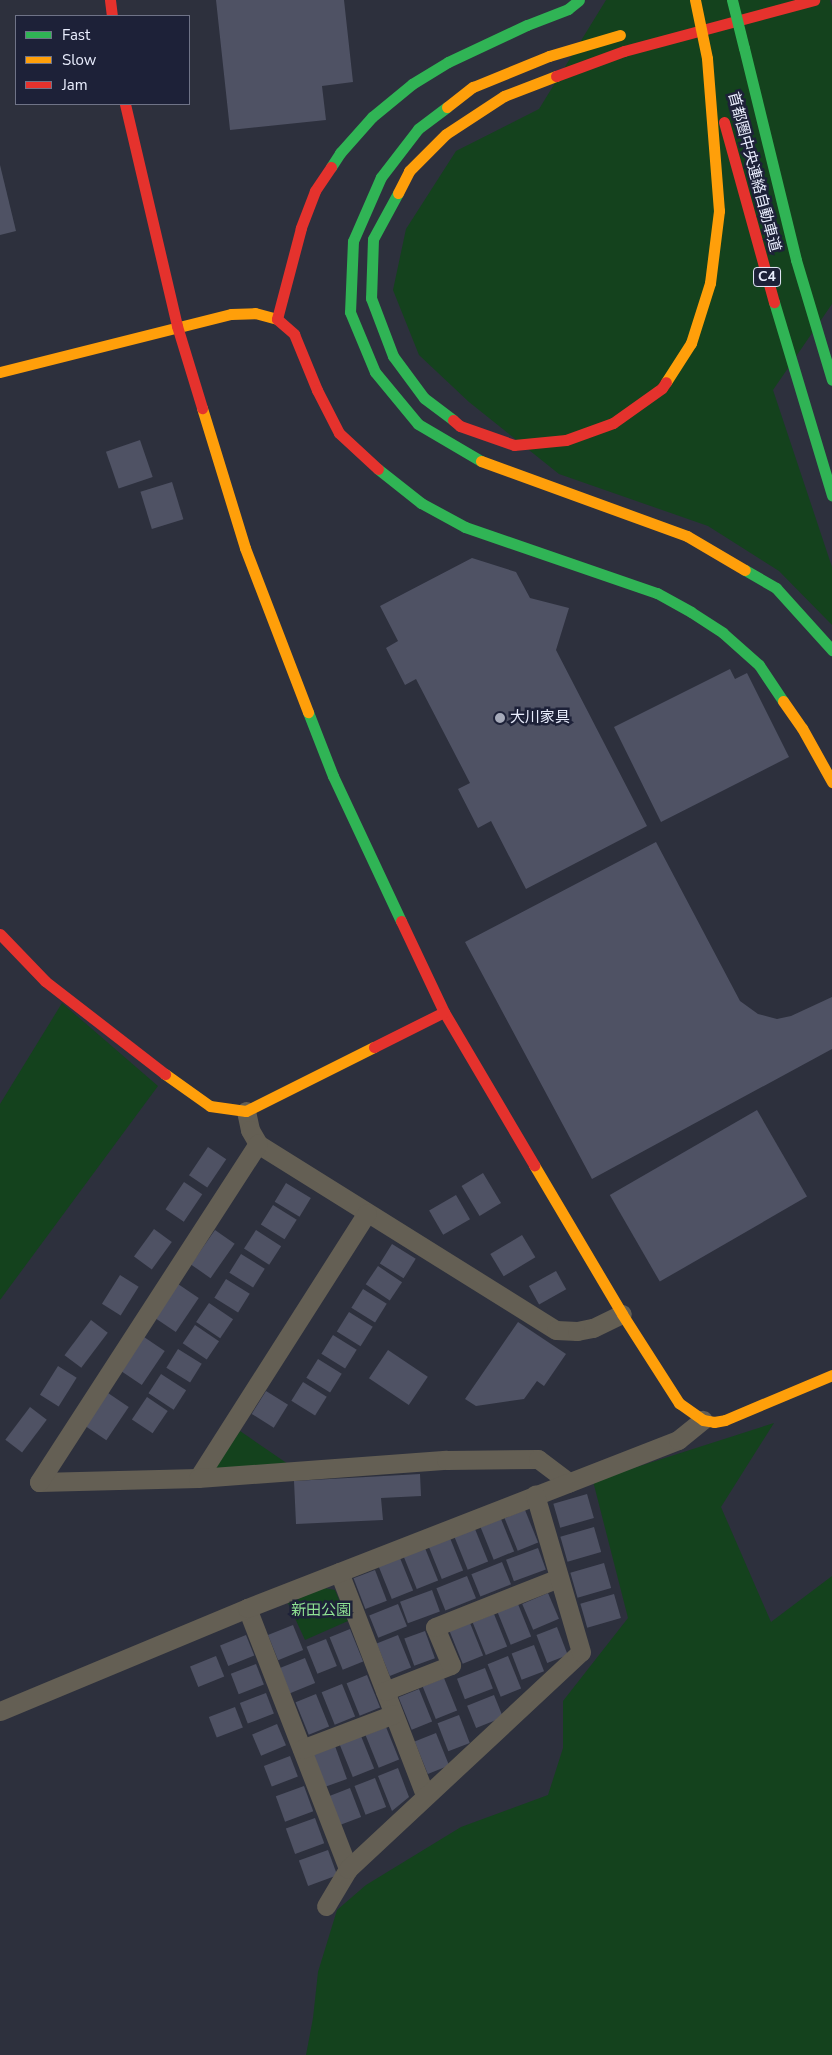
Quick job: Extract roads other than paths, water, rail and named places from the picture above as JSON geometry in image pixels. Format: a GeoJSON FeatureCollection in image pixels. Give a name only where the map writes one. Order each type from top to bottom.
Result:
{"type":"FeatureCollection","features":[{"type":"Feature","properties":{"kind":"main road"},"geometry":{"type":"LineString","coordinates":[[110,0],[112,15]]}},
{"type":"Feature","properties":{"kind":"main road"},"geometry":{"type":"LineString","coordinates":[[276,319],[302,228],[315,191],[340,153],[372,117],[412,84],[448,62],[526,25],[568,9],[579,0]]}},
{"type":"Feature","properties":{"kind":"main road","name":"首都圏中央連絡自動車道"},"geometry":{"type":"LineString","coordinates":[[695,0],[707,58],[782,333],[832,495]]}},
{"type":"Feature","properties":{"kind":"main road","name":"首都圏中央連絡自動車道"},"geometry":{"type":"LineString","coordinates":[[732,0],[796,260],[832,380]]}},
{"type":"Feature","properties":{"kind":"main road"},"geometry":{"type":"LineString","coordinates":[[685,16],[747,0]]}},
{"type":"Feature","properties":{"kind":"main road"},"geometry":{"type":"LineString","coordinates":[[707,58],[719,211],[710,282],[691,343],[662,388],[614,423],[566,440],[514,445],[460,426],[424,398],[393,356],[371,298],[374,239],[409,171],[446,134],[504,96],[624,51],[814,0]]}},
{"type":"Feature","properties":{"kind":"main road"},"geometry":{"type":"LineString","coordinates":[[631,32],[550,56],[473,88],[418,129],[381,177],[353,241],[350,312],[375,372],[418,424],[468,455],[504,471],[687,536],[776,588],[832,650]]}},
{"type":"Feature","properties":{"kind":"main road"},"geometry":{"type":"LineString","coordinates":[[125,105],[177,326],[245,548],[333,776],[444,1012],[622,1314],[679,1403],[703,1420],[714,1422],[725,1420],[832,1375]]}},
{"type":"Feature","properties":{"kind":"main road"},"geometry":{"type":"LineString","coordinates":[[0,372],[177,326],[231,314],[255,313],[276,319],[294,334],[317,390],[339,433],[392,481],[421,503],[465,527],[657,593],[715,628],[759,665],[802,728],[832,782]]}},
{"type":"Feature","properties":{"kind":"main road"},"geometry":{"type":"LineString","coordinates":[[0,934],[46,981],[189,1094],[210,1106],[246,1111],[444,1012]]}},
{"type":"Feature","properties":{"kind":"street"},"geometry":{"type":"LineString","coordinates":[[246,1111],[250,1130],[258,1144],[556,1330],[577,1332],[593,1328],[622,1314]]}},
{"type":"Feature","properties":{"kind":"street"},"geometry":{"type":"LineString","coordinates":[[258,1144],[39,1482],[198,1478],[446,1460],[538,1459],[569,1482]]}},
{"type":"Feature","properties":{"kind":"street"},"geometry":{"type":"LineString","coordinates":[[198,1478],[367,1213]]}},
{"type":"Feature","properties":{"kind":"street"},"geometry":{"type":"LineString","coordinates":[[0,1710],[247,1608],[678,1440],[703,1420]]}},
{"type":"Feature","properties":{"kind":"street"},"geometry":{"type":"LineString","coordinates":[[326,1906],[348,1868],[582,1652],[535,1495]]}},
{"type":"Feature","properties":{"kind":"street"},"geometry":{"type":"LineString","coordinates":[[339,1572],[425,1795]]}},
{"type":"Feature","properties":{"kind":"street"},"geometry":{"type":"LineString","coordinates":[[385,1691],[451,1665],[434,1627],[559,1578]]}},
{"type":"Feature","properties":{"kind":"street"},"geometry":{"type":"LineString","coordinates":[[247,1608],[348,1868]]}},
{"type":"Feature","properties":{"kind":"street"},"geometry":{"type":"LineString","coordinates":[[302,1749],[394,1714]]}},
{"type":"Feature","properties":{"kind":"place","name":"大川家具"},"geometry":{"type":"Point","coordinates":[500,718]}},
{"type":"Feature","properties":{"kind":"park label","name":"新田公園"},"geometry":{"type":"Point","coordinates":[321,1611]}}]}
